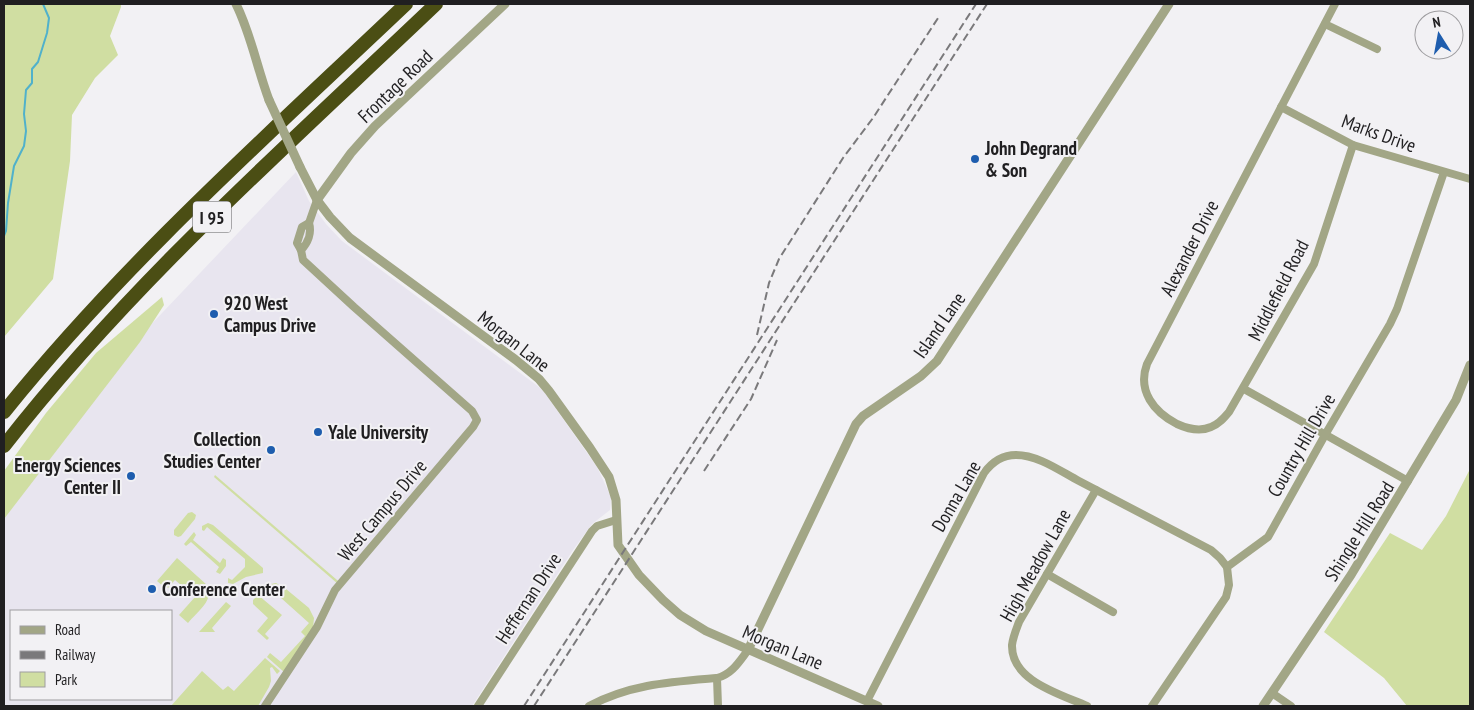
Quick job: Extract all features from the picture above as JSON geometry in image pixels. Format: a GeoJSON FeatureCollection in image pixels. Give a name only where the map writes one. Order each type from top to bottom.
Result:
{"type":"FeatureCollection","features":[{"type":"Feature","properties":{"kind":"highway","name":"I 95"},"geometry":{"type":"LineString","coordinates":[[4,412],[69,334],[139,259],[406,4]]}},
{"type":"Feature","properties":{"kind":"highway","name":"I 95"},"geometry":{"type":"LineString","coordinates":[[4,446],[83,349],[153,274],[436,4]]}},
{"type":"Feature","properties":{"kind":"street","name":"Morgan Lane"},"geometry":{"type":"LineString","coordinates":[[236,4],[243,18],[260,77],[269,100],[317,200],[350,238],[516,360],[550,390],[608,477],[614,492],[618,545],[620,551],[639,575],[663,600],[692,624],[878,706]]}},
{"type":"Feature","properties":{"kind":"street","name":"Frontage Road"},"geometry":{"type":"LineString","coordinates":[[317,200],[351,153],[375,126],[505,4]]}},
{"type":"Feature","properties":{"kind":"street","name":"Island Lane"},"geometry":{"type":"LineString","coordinates":[[717,678],[725,676],[733,670],[748,650],[856,424],[863,416],[921,376],[937,361],[1169,4]]}},
{"type":"Feature","properties":{"kind":"street","name":"Alexander Drive"},"geometry":{"type":"LineString","coordinates":[[1244,389],[1224,419],[1211,428],[1196,429],[1182,426],[1158,412],[1146,393],[1144,375],[1151,357],[1335,4]]}},
{"type":"Feature","properties":{"kind":"street"},"geometry":{"type":"LineString","coordinates":[[1325,24],[1377,49]]}},
{"type":"Feature","properties":{"kind":"street","name":"Marks Drive"},"geometry":{"type":"LineString","coordinates":[[1281,107],[1353,145],[1470,179]]}},
{"type":"Feature","properties":{"kind":"street","name":"Middlefield Road"},"geometry":{"type":"LineString","coordinates":[[1244,389],[1314,264],[1353,145]]}},
{"type":"Feature","properties":{"kind":"street","name":"Country Hill Drive"},"geometry":{"type":"LineString","coordinates":[[1227,567],[1268,537],[1394,316],[1444,172]]}},
{"type":"Feature","properties":{"kind":"street","name":"West Campus Drive"},"geometry":{"type":"LineString","coordinates":[[265,706],[317,627],[335,590],[477,420],[472,411],[303,260],[297,243],[298,238],[302,227],[309,223],[317,200]]}},
{"type":"Feature","properties":{"kind":"street","name":"Shingle Hill Road"},"geometry":{"type":"LineString","coordinates":[[1263,706],[1352,575],[1456,400],[1470,365]]}},
{"type":"Feature","properties":{"kind":"street"},"geometry":{"type":"LineString","coordinates":[[1244,389],[1408,481]]}},
{"type":"Feature","properties":{"kind":"street","name":"Donna Lane"},"geometry":{"type":"LineString","coordinates":[[867,701],[984,473],[998,459],[1008,455],[1027,456],[1096,490],[1211,550],[1227,567]]}},
{"type":"Feature","properties":{"kind":"street","name":"High Meadow Lane"},"geometry":{"type":"LineString","coordinates":[[1087,706],[1024,675],[1015,661],[1012,645],[1019,622],[1096,490]]}},
{"type":"Feature","properties":{"kind":"street","name":"Heffernan Drive"},"geometry":{"type":"LineString","coordinates":[[478,706],[592,531],[597,526],[616,520]]}},
{"type":"Feature","properties":{"kind":"street"},"geometry":{"type":"LineString","coordinates":[[1152,706],[1226,597],[1229,585],[1227,567]]}},
{"type":"Feature","properties":{"kind":"street"},"geometry":{"type":"LineString","coordinates":[[1047,574],[1113,612]]}},
{"type":"Feature","properties":{"kind":"street"},"geometry":{"type":"LineString","coordinates":[[589,706],[625,690],[649,685],[717,678],[718,706]]}},
{"type":"Feature","properties":{"kind":"street"},"geometry":{"type":"LineString","coordinates":[[1272,693],[1291,706]]}},
{"type":"Feature","properties":{"kind":"shaded area","name":"Yale University"},"geometry":{"type":"Polygon","coordinates":[[[296,172],[309,201],[326,224],[342,241],[544,392],[597,467],[611,497],[610,510],[592,524],[573,550],[472,706],[4,706],[4,516],[106,372],[296,172]]]}},
{"type":"Feature","properties":{"kind":"green space"},"geometry":{"type":"Polygon","coordinates":[[[4,4],[121,4],[121,7],[110,36],[118,55],[95,78],[72,115],[70,161],[53,279],[4,337],[4,4]]]}},
{"type":"Feature","properties":{"kind":"green space"},"geometry":{"type":"Polygon","coordinates":[[[162,297],[164,305],[140,342],[4,519],[4,471],[46,413],[96,353],[162,297]]]}},
{"type":"Feature","properties":{"kind":"green space"},"geometry":{"type":"Polygon","coordinates":[[[1470,469],[1470,706],[1407,706],[1384,678],[1324,632],[1390,533],[1422,550],[1446,516],[1470,469]]]}},
{"type":"Feature","properties":{"kind":"green space"},"geometry":{"type":"Polygon","coordinates":[[[215,475],[344,586],[338,584],[214,477],[215,475]]]}},
{"type":"Feature","properties":{"kind":"green space"},"geometry":{"type":"Polygon","coordinates":[[[192,512],[196,515],[195,519],[181,536],[174,535],[174,530],[188,513],[192,512]]]}},
{"type":"Feature","properties":{"kind":"green space"},"geometry":{"type":"Polygon","coordinates":[[[208,523],[213,525],[263,568],[263,573],[246,577],[233,584],[228,583],[228,578],[232,580],[245,567],[245,559],[207,527],[204,531],[202,530],[202,526],[208,523]]]}},
{"type":"Feature","properties":{"kind":"green space"},"geometry":{"type":"Polygon","coordinates":[[[194,532],[196,535],[193,540],[220,563],[223,558],[226,560],[226,566],[220,574],[216,572],[219,567],[191,542],[186,546],[184,544],[194,532]]]}},
{"type":"Feature","properties":{"kind":"green space"},"geometry":{"type":"Polygon","coordinates":[[[177,558],[207,585],[209,590],[209,596],[204,606],[188,623],[179,615],[195,597],[175,580],[168,588],[157,581],[177,558]]]}},
{"type":"Feature","properties":{"kind":"green space"},"geometry":{"type":"Polygon","coordinates":[[[276,583],[309,608],[314,618],[313,628],[284,672],[267,657],[270,653],[281,662],[305,636],[301,632],[309,623],[271,589],[271,584],[276,583]]]}},
{"type":"Feature","properties":{"kind":"green space"},"geometry":{"type":"Polygon","coordinates":[[[258,595],[282,615],[265,634],[269,638],[267,640],[257,631],[268,618],[253,604],[253,600],[258,595]]]}},
{"type":"Feature","properties":{"kind":"green space"},"geometry":{"type":"Polygon","coordinates":[[[226,602],[231,606],[212,628],[215,632],[199,632],[226,602]]]}},
{"type":"Feature","properties":{"kind":"green space"},"geometry":{"type":"Polygon","coordinates":[[[265,658],[280,671],[277,674],[272,667],[270,668],[271,681],[258,706],[171,706],[202,671],[223,690],[228,686],[234,691],[265,658]]]}},
{"type":"Feature","properties":{"kind":"waterway"},"geometry":{"type":"LineString","coordinates":[[4,236],[14,166],[24,146],[26,90],[32,83],[32,69],[38,62],[47,33],[49,18],[43,4]]}},
{"type":"Feature","properties":{"kind":"railway"},"geometry":{"type":"LineString","coordinates":[[524,706],[976,4]]}},
{"type":"Feature","properties":{"kind":"railway"},"geometry":{"type":"LineString","coordinates":[[534,706],[987,4]]}},
{"type":"Feature","properties":{"kind":"railway"},"geometry":{"type":"LineString","coordinates":[[757,335],[769,283],[779,259],[843,158],[873,118],[940,15]]}},
{"type":"Feature","properties":{"kind":"railway"},"geometry":{"type":"LineString","coordinates":[[704,471],[751,399],[777,340]]}},
{"type":"Feature","properties":{"kind":"place","name":"John Degrand & Son"},"geometry":{"type":"Point","coordinates":[975,159]}},
{"type":"Feature","properties":{"kind":"place","name":"920 West Campus Drive"},"geometry":{"type":"Point","coordinates":[214,314]}},
{"type":"Feature","properties":{"kind":"place","name":"Yale University"},"geometry":{"type":"Point","coordinates":[318,432]}},
{"type":"Feature","properties":{"kind":"place","name":"Collection Studies Center"},"geometry":{"type":"Point","coordinates":[271,450]}},
{"type":"Feature","properties":{"kind":"place","name":"Energy Sciences Center II"},"geometry":{"type":"Point","coordinates":[131,476]}},
{"type":"Feature","properties":{"kind":"place","name":"Conference Center"},"geometry":{"type":"Point","coordinates":[152,589]}}]}
